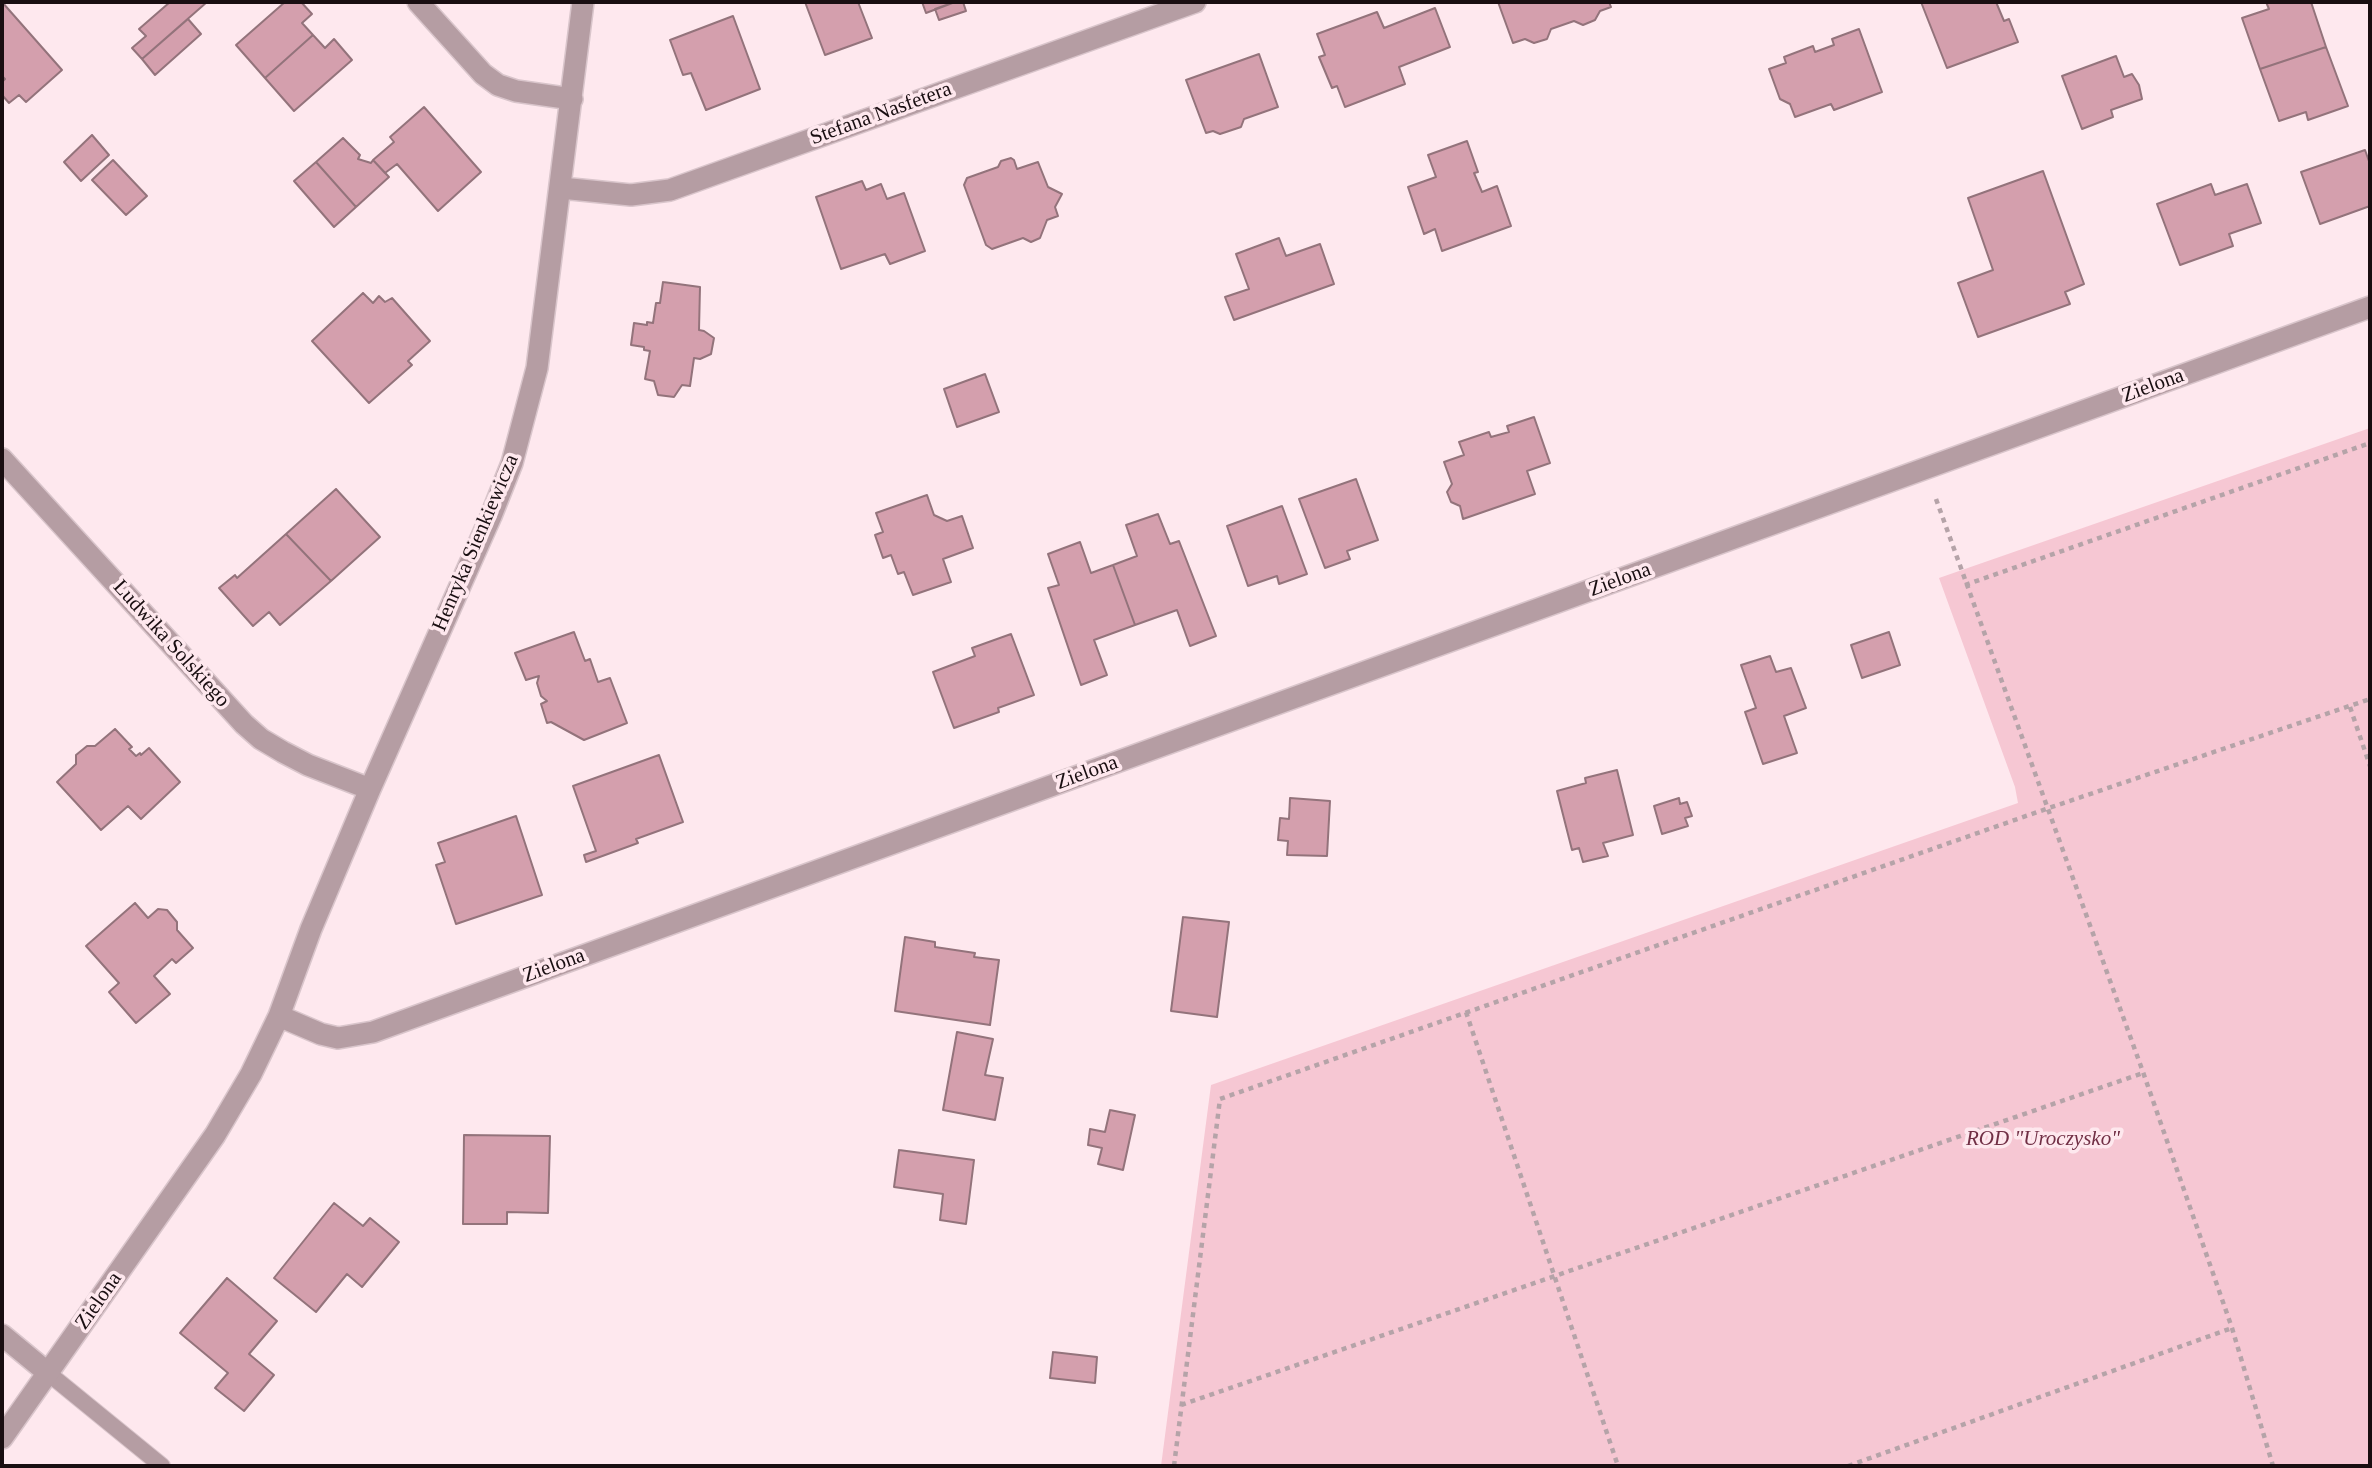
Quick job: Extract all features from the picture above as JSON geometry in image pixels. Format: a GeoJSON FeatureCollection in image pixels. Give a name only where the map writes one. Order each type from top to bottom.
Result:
{"type":"FeatureCollection","features":[{"type":"Feature","properties":{"kind":"street"},"geometry":{"type":"LineString","coordinates":[[418,2],[483,74],[498,85],[572,99]]}},
{"type":"Feature","properties":{"kind":"street","name":"Henryka Sienkiewicza"},"geometry":{"type":"LineString","coordinates":[[279,1016],[370,789],[512,463],[537,368],[583,2]]}},
{"type":"Feature","properties":{"kind":"street","name":"Stefana Nasfetera"},"geometry":{"type":"LineString","coordinates":[[561,188],[631,195],[670,190],[1195,2]]}},
{"type":"Feature","properties":{"kind":"street","name":"Zielona"},"geometry":{"type":"LineString","coordinates":[[2,1438],[215,1135],[251,1074],[279,1016],[321,1034],[338,1038],[373,1032],[2370,307]]}},
{"type":"Feature","properties":{"kind":"street","name":"Ludwika Solskiego"},"geometry":{"type":"LineString","coordinates":[[2,459],[244,724],[261,739],[291,757],[370,789]]}},
{"type":"Feature","properties":{"kind":"street"},"geometry":{"type":"LineString","coordinates":[[2,1335],[48,1373]]}},
{"type":"Feature","properties":{"kind":"lane"},"geometry":{"type":"LineString","coordinates":[[48,1373],[162,1466]]}},
{"type":"Feature","properties":{"kind":"path"},"geometry":{"type":"LineString","coordinates":[[1965,585],[2370,443]]}},
{"type":"Feature","properties":{"kind":"path"},"geometry":{"type":"LineString","coordinates":[[1925,469],[2143,1072],[2232,1328],[2273,1466]]}},
{"type":"Feature","properties":{"kind":"path"},"geometry":{"type":"LineString","coordinates":[[1174,1466],[1220,1099],[2046,809],[2370,699]]}},
{"type":"Feature","properties":{"kind":"path"},"geometry":{"type":"LineString","coordinates":[[2350,707],[2370,766]]}},
{"type":"Feature","properties":{"kind":"path"},"geometry":{"type":"LineString","coordinates":[[1466,1012],[1618,1466]]}},
{"type":"Feature","properties":{"kind":"path"},"geometry":{"type":"LineString","coordinates":[[1181,1405],[2143,1072]]}},
{"type":"Feature","properties":{"kind":"path"},"geometry":{"type":"LineString","coordinates":[[1848,1466],[2232,1328]]}},
{"type":"Feature","properties":{"kind":"green space","name":"ROD \"Uroczysko\""},"geometry":{"type":"Polygon","coordinates":[[[2370,428],[2370,1466],[1161,1466],[1211,1085],[2018,803],[2015,787],[1939,578],[2370,428]]]}},
{"type":"Feature","properties":{"kind":"building"},"geometry":{"type":"Polygon","coordinates":[[[2,2],[62,70],[26,102],[19,95],[9,103],[2,95],[2,82],[5,79],[2,76],[2,2]]]}},
{"type":"Feature","properties":{"kind":"building"},"geometry":{"type":"Polygon","coordinates":[[[170,2],[207,2],[142,59],[132,48],[146,36],[139,29],[170,2]]]}},
{"type":"Feature","properties":{"kind":"building"},"geometry":{"type":"Polygon","coordinates":[[[285,2],[301,2],[312,14],[302,23],[313,35],[265,78],[236,45],[285,2]]]}},
{"type":"Feature","properties":{"kind":"building"},"geometry":{"type":"Polygon","coordinates":[[[805,2],[858,2],[872,38],[825,55],[805,2]]]}},
{"type":"Feature","properties":{"kind":"building"},"geometry":{"type":"Polygon","coordinates":[[[922,2],[955,2],[926,13],[922,2]]]}},
{"type":"Feature","properties":{"kind":"building"},"geometry":{"type":"Polygon","coordinates":[[[963,2],[966,11],[939,20],[935,9],[963,2]]]}},
{"type":"Feature","properties":{"kind":"building"},"geometry":{"type":"Polygon","coordinates":[[[1498,2],[1609,2],[1611,7],[1600,11],[1595,20],[1583,25],[1574,21],[1551,29],[1547,39],[1534,43],[1525,39],[1513,43],[1498,2]]]}},
{"type":"Feature","properties":{"kind":"building"},"geometry":{"type":"Polygon","coordinates":[[[1921,2],[1996,2],[2004,21],[2009,19],[2018,42],[1947,68],[1921,2]]]}},
{"type":"Feature","properties":{"kind":"building"},"geometry":{"type":"Polygon","coordinates":[[[2266,2],[2311,2],[2326,47],[2260,69],[2242,18],[2269,9],[2266,2]]]}},
{"type":"Feature","properties":{"kind":"building"},"geometry":{"type":"Polygon","coordinates":[[[1435,8],[1450,47],[1399,67],[1405,84],[1345,107],[1337,86],[1332,88],[1319,57],[1325,55],[1317,34],[1377,12],[1384,28],[1435,8]]]}},
{"type":"Feature","properties":{"kind":"building"},"geometry":{"type":"Polygon","coordinates":[[[733,16],[760,89],[706,110],[691,73],[683,75],[670,40],[733,16]]]}},
{"type":"Feature","properties":{"kind":"building"},"geometry":{"type":"Polygon","coordinates":[[[188,19],[201,34],[155,75],[142,59],[188,19]]]}},
{"type":"Feature","properties":{"kind":"building"},"geometry":{"type":"Polygon","coordinates":[[[1859,29],[1882,92],[1834,110],[1831,104],[1795,117],[1790,104],[1780,99],[1769,69],[1786,63],[1784,57],[1813,46],[1815,52],[1834,45],[1832,39],[1859,29]]]}},
{"type":"Feature","properties":{"kind":"building"},"geometry":{"type":"Polygon","coordinates":[[[313,35],[325,48],[334,39],[352,60],[294,111],[265,78],[313,35]]]}},
{"type":"Feature","properties":{"kind":"building"},"geometry":{"type":"Polygon","coordinates":[[[2326,47],[2348,106],[2308,120],[2306,112],[2279,121],[2260,69],[2326,47]]]}},
{"type":"Feature","properties":{"kind":"building"},"geometry":{"type":"Polygon","coordinates":[[[1259,54],[1278,107],[1244,119],[1241,127],[1220,134],[1213,131],[1206,133],[1186,80],[1259,54]]]}},
{"type":"Feature","properties":{"kind":"building"},"geometry":{"type":"Polygon","coordinates":[[[2116,56],[2124,77],[2132,74],[2139,85],[2142,99],[2111,110],[2113,117],[2082,129],[2062,76],[2116,56]]]}},
{"type":"Feature","properties":{"kind":"building"},"geometry":{"type":"Polygon","coordinates":[[[424,107],[481,172],[438,211],[397,164],[385,173],[373,160],[394,142],[390,137],[424,107]]]}},
{"type":"Feature","properties":{"kind":"building"},"geometry":{"type":"Polygon","coordinates":[[[92,135],[109,155],[81,181],[64,162],[92,135]]]}},
{"type":"Feature","properties":{"kind":"building"},"geometry":{"type":"Polygon","coordinates":[[[343,138],[360,155],[358,159],[371,163],[373,160],[389,177],[356,207],[316,162],[343,138]]]}},
{"type":"Feature","properties":{"kind":"building"},"geometry":{"type":"Polygon","coordinates":[[[1467,141],[1478,172],[1474,173],[1482,192],[1497,186],[1511,226],[1442,251],[1435,229],[1424,234],[1408,187],[1436,177],[1428,155],[1467,141]]]}},
{"type":"Feature","properties":{"kind":"building"},"geometry":{"type":"Polygon","coordinates":[[[2365,150],[2370,164],[2370,206],[2320,224],[2301,172],[2365,150]]]}},
{"type":"Feature","properties":{"kind":"building"},"geometry":{"type":"Polygon","coordinates":[[[1011,158],[1017,169],[1038,162],[1048,187],[1062,194],[1055,207],[1058,216],[1047,220],[1040,238],[1031,242],[1023,238],[992,249],[986,245],[964,185],[967,178],[998,167],[1001,161],[1011,158]]]}},
{"type":"Feature","properties":{"kind":"building"},"geometry":{"type":"Polygon","coordinates":[[[113,160],[147,196],[126,215],[92,180],[113,160]]]}},
{"type":"Feature","properties":{"kind":"building"},"geometry":{"type":"Polygon","coordinates":[[[316,162],[356,207],[334,227],[294,181],[316,162]]]}},
{"type":"Feature","properties":{"kind":"building"},"geometry":{"type":"Polygon","coordinates":[[[2043,171],[2084,284],[2065,292],[2070,304],[1978,337],[1958,283],[1993,270],[1968,198],[2043,171]]]}},
{"type":"Feature","properties":{"kind":"building"},"geometry":{"type":"Polygon","coordinates":[[[862,181],[866,190],[881,184],[887,199],[904,193],[925,251],[890,264],[885,254],[841,269],[816,197],[862,181]]]}},
{"type":"Feature","properties":{"kind":"building"},"geometry":{"type":"Polygon","coordinates":[[[2211,184],[2215,195],[2247,184],[2261,223],[2229,234],[2233,246],[2180,265],[2157,204],[2211,184]]]}},
{"type":"Feature","properties":{"kind":"building"},"geometry":{"type":"Polygon","coordinates":[[[1279,238],[1286,256],[1320,244],[1334,284],[1234,320],[1225,297],[1249,289],[1236,254],[1279,238]]]}},
{"type":"Feature","properties":{"kind":"building"},"geometry":{"type":"Polygon","coordinates":[[[663,282],[700,287],[699,330],[714,338],[711,354],[700,359],[694,358],[690,386],[682,385],[674,397],[658,395],[654,381],[645,379],[650,351],[631,345],[634,323],[653,323],[663,282]]]}},
{"type":"Feature","properties":{"kind":"building"},"geometry":{"type":"Polygon","coordinates":[[[363,293],[373,303],[379,296],[385,302],[392,298],[430,341],[408,361],[412,365],[369,403],[312,341],[363,293]]]}},
{"type":"Feature","properties":{"kind":"building"},"geometry":{"type":"Polygon","coordinates":[[[985,374],[999,412],[957,427],[944,389],[985,374]]]}},
{"type":"Feature","properties":{"kind":"building"},"geometry":{"type":"Polygon","coordinates":[[[1534,417],[1550,463],[1527,471],[1535,494],[1463,519],[1460,506],[1451,502],[1447,492],[1452,484],[1444,462],[1464,455],[1459,442],[1489,432],[1491,437],[1509,432],[1507,426],[1534,417]]]}},
{"type":"Feature","properties":{"kind":"building"},"geometry":{"type":"Polygon","coordinates":[[[1356,479],[1378,540],[1347,551],[1350,559],[1325,568],[1299,499],[1356,479]]]}},
{"type":"Feature","properties":{"kind":"building"},"geometry":{"type":"Polygon","coordinates":[[[336,489],[380,537],[331,581],[286,534],[336,489]]]}},
{"type":"Feature","properties":{"kind":"building"},"geometry":{"type":"Polygon","coordinates":[[[927,495],[934,515],[947,521],[962,516],[973,548],[943,559],[951,582],[913,595],[904,572],[898,574],[891,555],[883,558],[875,535],[883,532],[876,513],[927,495]]]}},
{"type":"Feature","properties":{"kind":"building"},"geometry":{"type":"Polygon","coordinates":[[[1282,506],[1307,574],[1279,584],[1277,576],[1248,586],[1227,526],[1282,506]]]}},
{"type":"Feature","properties":{"kind":"building"},"geometry":{"type":"Polygon","coordinates":[[[1158,514],[1170,544],[1179,541],[1216,636],[1190,646],[1177,610],[1135,625],[1113,565],[1137,556],[1126,525],[1158,514]]]}},
{"type":"Feature","properties":{"kind":"building"},"geometry":{"type":"Polygon","coordinates":[[[286,534],[331,581],[280,625],[269,612],[253,626],[219,588],[235,575],[237,578],[286,534]]]}},
{"type":"Feature","properties":{"kind":"building"},"geometry":{"type":"Polygon","coordinates":[[[1080,542],[1091,573],[1113,565],[1135,625],[1094,640],[1107,675],[1081,685],[1048,588],[1059,585],[1048,554],[1080,542]]]}},
{"type":"Feature","properties":{"kind":"building"},"geometry":{"type":"Polygon","coordinates":[[[574,632],[585,661],[590,659],[598,682],[610,678],[627,723],[584,740],[551,722],[547,723],[541,704],[547,701],[541,696],[537,683],[539,676],[526,680],[515,653],[574,632]]]}},
{"type":"Feature","properties":{"kind":"building"},"geometry":{"type":"Polygon","coordinates":[[[1889,632],[1900,665],[1862,678],[1851,645],[1889,632]]]}},
{"type":"Feature","properties":{"kind":"building"},"geometry":{"type":"Polygon","coordinates":[[[1011,634],[1034,695],[998,708],[999,712],[954,728],[933,672],[975,656],[972,648],[1011,634]]]}},
{"type":"Feature","properties":{"kind":"building"},"geometry":{"type":"Polygon","coordinates":[[[1770,656],[1776,672],[1791,668],[1806,708],[1784,716],[1797,753],[1763,764],[1745,712],[1756,708],[1741,665],[1770,656]]]}},
{"type":"Feature","properties":{"kind":"building"},"geometry":{"type":"Polygon","coordinates":[[[115,729],[132,747],[129,749],[136,756],[149,748],[180,782],[141,819],[128,806],[101,830],[57,782],[76,764],[76,755],[87,746],[95,746],[115,729]]]}},
{"type":"Feature","properties":{"kind":"building"},"geometry":{"type":"Polygon","coordinates":[[[659,755],[683,822],[636,839],[638,843],[586,862],[584,855],[596,851],[573,786],[659,755]]]}},
{"type":"Feature","properties":{"kind":"building"},"geometry":{"type":"Polygon","coordinates":[[[1617,770],[1633,835],[1603,843],[1608,856],[1583,862],[1579,848],[1572,850],[1557,791],[1586,783],[1585,778],[1617,770]]]}},
{"type":"Feature","properties":{"kind":"building"},"geometry":{"type":"Polygon","coordinates":[[[1290,798],[1330,801],[1327,856],[1287,855],[1288,841],[1278,840],[1280,818],[1289,819],[1290,798]]]}},
{"type":"Feature","properties":{"kind":"building"},"geometry":{"type":"Polygon","coordinates":[[[1679,798],[1680,804],[1687,802],[1692,816],[1685,818],[1688,826],[1662,834],[1654,806],[1679,798]]]}},
{"type":"Feature","properties":{"kind":"building"},"geometry":{"type":"Polygon","coordinates":[[[516,816],[542,895],[456,924],[436,865],[445,862],[438,843],[516,816]]]}},
{"type":"Feature","properties":{"kind":"building"},"geometry":{"type":"Polygon","coordinates":[[[135,903],[148,918],[158,909],[167,910],[177,922],[177,930],[193,948],[176,963],[172,959],[154,976],[170,994],[136,1023],[109,992],[119,983],[86,946],[135,903]]]}},
{"type":"Feature","properties":{"kind":"building"},"geometry":{"type":"Polygon","coordinates":[[[1183,917],[1229,922],[1217,1017],[1171,1011],[1183,917]]]}},
{"type":"Feature","properties":{"kind":"building"},"geometry":{"type":"Polygon","coordinates":[[[905,937],[935,942],[935,947],[975,953],[974,957],[999,960],[990,1025],[895,1011],[905,937]]]}},
{"type":"Feature","properties":{"kind":"building"},"geometry":{"type":"Polygon","coordinates":[[[957,1032],[993,1039],[985,1075],[1003,1078],[995,1120],[943,1110],[957,1032]]]}},
{"type":"Feature","properties":{"kind":"building"},"geometry":{"type":"Polygon","coordinates":[[[1110,1110],[1135,1115],[1123,1170],[1098,1164],[1102,1148],[1088,1145],[1090,1129],[1105,1132],[1110,1110]]]}},
{"type":"Feature","properties":{"kind":"building"},"geometry":{"type":"Polygon","coordinates":[[[464,1135],[550,1136],[548,1213],[507,1212],[507,1224],[463,1224],[464,1135]]]}},
{"type":"Feature","properties":{"kind":"building"},"geometry":{"type":"Polygon","coordinates":[[[899,1150],[974,1160],[966,1224],[940,1220],[943,1194],[894,1187],[899,1150]]]}},
{"type":"Feature","properties":{"kind":"building"},"geometry":{"type":"Polygon","coordinates":[[[334,1203],[363,1226],[370,1218],[399,1242],[362,1287],[347,1274],[316,1312],[274,1278],[334,1203]]]}},
{"type":"Feature","properties":{"kind":"building"},"geometry":{"type":"Polygon","coordinates":[[[227,1278],[277,1321],[249,1354],[274,1375],[244,1411],[215,1388],[228,1373],[180,1333],[227,1278]]]}},
{"type":"Feature","properties":{"kind":"building"},"geometry":{"type":"Polygon","coordinates":[[[1053,1352],[1097,1357],[1095,1383],[1050,1378],[1053,1352]]]}}]}
